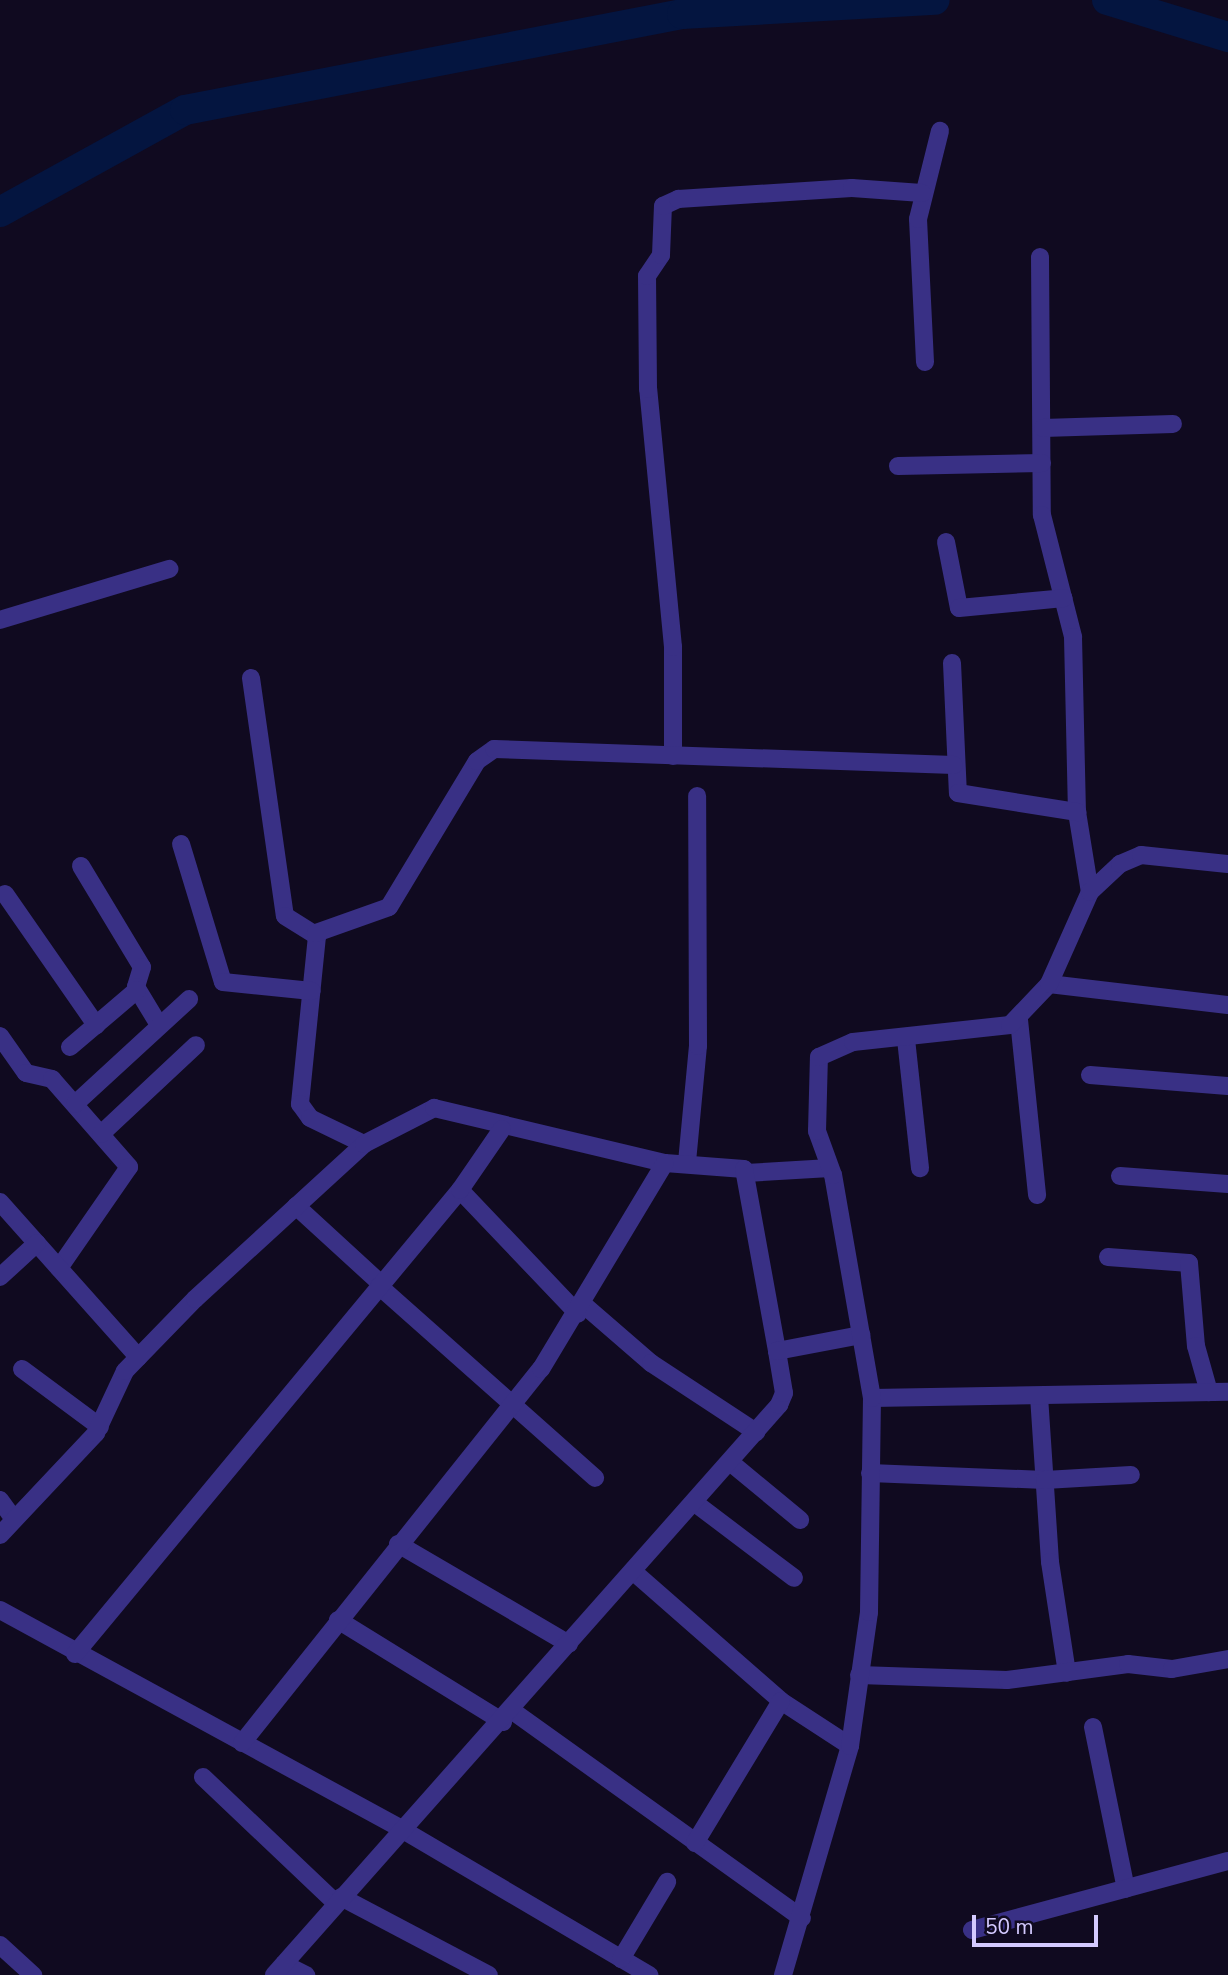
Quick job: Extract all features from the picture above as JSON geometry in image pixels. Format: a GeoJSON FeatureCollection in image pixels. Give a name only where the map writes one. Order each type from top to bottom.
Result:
{"type":"FeatureCollection","features":[{"type":"Feature","properties":{"kind":"street"},"geometry":{"type":"LineString","coordinates":[[925,362],[917,243],[922,193],[940,131]]}},
{"type":"Feature","properties":{"kind":"street"},"geometry":{"type":"LineString","coordinates":[[673,755],[672,636],[648,389],[647,276],[660,255],[663,206],[678,199],[852,188],[922,193]]}},
{"type":"Feature","properties":{"kind":"street"},"geometry":{"type":"LineString","coordinates":[[1040,257],[1044,428],[1042,463],[1047,544],[1064,598],[1079,695],[1077,812],[1090,892]]}},
{"type":"Feature","properties":{"kind":"street"},"geometry":{"type":"LineString","coordinates":[[1044,428],[1173,424]]}},
{"type":"Feature","properties":{"kind":"street"},"geometry":{"type":"LineString","coordinates":[[898,466],[1042,463]]}},
{"type":"Feature","properties":{"kind":"street"},"geometry":{"type":"LineString","coordinates":[[946,541],[959,608],[1064,598]]}},
{"type":"Feature","properties":{"kind":"street"},"geometry":{"type":"LineString","coordinates":[[0,620],[169,569]]}},
{"type":"Feature","properties":{"kind":"street"},"geometry":{"type":"LineString","coordinates":[[952,663],[956,788],[967,799],[1077,812]]}},
{"type":"Feature","properties":{"kind":"street"},"geometry":{"type":"LineString","coordinates":[[251,678],[285,916],[316,933],[389,907],[477,761],[494,749],[954,765]]}},
{"type":"Feature","properties":{"kind":"street"},"geometry":{"type":"LineString","coordinates":[[687,1162],[698,1046],[697,796]]}},
{"type":"Feature","properties":{"kind":"street"},"geometry":{"type":"LineString","coordinates":[[181,844],[223,982],[312,991]]}},
{"type":"Feature","properties":{"kind":"street"},"geometry":{"type":"LineString","coordinates":[[783,1975],[802,1919],[850,1746],[869,1612],[872,1398],[830,1168],[814,1104],[819,1057],[853,1042],[989,1032],[1019,1020],[1049,984],[1090,892],[1120,864],[1141,855],[1228,864]]}},
{"type":"Feature","properties":{"kind":"street"},"geometry":{"type":"LineString","coordinates":[[70,1047],[137,990],[142,967],[81,866]]}},
{"type":"Feature","properties":{"kind":"street"},"geometry":{"type":"LineString","coordinates":[[5,894],[96,1025]]}},
{"type":"Feature","properties":{"kind":"street"},"geometry":{"type":"LineString","coordinates":[[316,933],[302,1109],[364,1144]]}},
{"type":"Feature","properties":{"kind":"street"},"geometry":{"type":"LineString","coordinates":[[1049,984],[1228,1005]]}},
{"type":"Feature","properties":{"kind":"street"},"geometry":{"type":"LineString","coordinates":[[137,990],[159,1025]]}},
{"type":"Feature","properties":{"kind":"street"},"geometry":{"type":"LineString","coordinates":[[75,1104],[189,999]]}},
{"type":"Feature","properties":{"kind":"street"},"geometry":{"type":"LineString","coordinates":[[1019,1020],[1037,1195]]}},
{"type":"Feature","properties":{"kind":"street"},"geometry":{"type":"LineString","coordinates":[[0,1036],[26,1073],[50,1076],[101,1134],[129,1172],[59,1268]]}},
{"type":"Feature","properties":{"kind":"street"},"geometry":{"type":"LineString","coordinates":[[906,1039],[920,1168]]}},
{"type":"Feature","properties":{"kind":"street"},"geometry":{"type":"LineString","coordinates":[[101,1134],[196,1045]]}},
{"type":"Feature","properties":{"kind":"street"},"geometry":{"type":"LineString","coordinates":[[1090,1075],[1228,1086]]}},
{"type":"Feature","properties":{"kind":"street"},"geometry":{"type":"LineString","coordinates":[[0,1535],[100,1427],[138,1357],[364,1144],[434,1108],[502,1129],[665,1163],[734,1165],[746,1173],[830,1168]]}},
{"type":"Feature","properties":{"kind":"street"},"geometry":{"type":"LineString","coordinates":[[75,1654],[460,1190],[502,1129]]}},
{"type":"Feature","properties":{"kind":"street"},"geometry":{"type":"LineString","coordinates":[[242,1743],[398,1544],[512,1406],[581,1309],[665,1163]]}},
{"type":"Feature","properties":{"kind":"street"},"geometry":{"type":"LineString","coordinates":[[306,1975],[279,1969],[508,1717],[783,1400],[746,1173]]}},
{"type":"Feature","properties":{"kind":"street"},"geometry":{"type":"LineString","coordinates":[[1120,1176],[1228,1184]]}},
{"type":"Feature","properties":{"kind":"street"},"geometry":{"type":"LineString","coordinates":[[460,1190],[581,1309],[651,1363],[755,1432]]}},
{"type":"Feature","properties":{"kind":"street"},"geometry":{"type":"LineString","coordinates":[[0,1202],[138,1357]]}},
{"type":"Feature","properties":{"kind":"street"},"geometry":{"type":"LineString","coordinates":[[296,1206],[512,1406],[596,1478]]}},
{"type":"Feature","properties":{"kind":"street"},"geometry":{"type":"LineString","coordinates":[[0,1277],[37,1243]]}},
{"type":"Feature","properties":{"kind":"street"},"geometry":{"type":"LineString","coordinates":[[1108,1256],[1189,1263],[1196,1346],[1209,1392]]}},
{"type":"Feature","properties":{"kind":"street"},"geometry":{"type":"LineString","coordinates":[[777,1351],[861,1335]]}},
{"type":"Feature","properties":{"kind":"street"},"geometry":{"type":"LineString","coordinates":[[22,1369],[100,1427]]}},
{"type":"Feature","properties":{"kind":"street"},"geometry":{"type":"LineString","coordinates":[[872,1398],[1228,1392]]}},
{"type":"Feature","properties":{"kind":"street"},"geometry":{"type":"LineString","coordinates":[[1039,1396],[1045,1479],[1067,1673]]}},
{"type":"Feature","properties":{"kind":"street"},"geometry":{"type":"LineString","coordinates":[[730,1462],[800,1520]]}},
{"type":"Feature","properties":{"kind":"street"},"geometry":{"type":"LineString","coordinates":[[870,1473],[1045,1479],[1131,1475]]}},
{"type":"Feature","properties":{"kind":"street"},"geometry":{"type":"LineString","coordinates":[[0,1500],[15,1519]]}},
{"type":"Feature","properties":{"kind":"street"},"geometry":{"type":"LineString","coordinates":[[695,1503],[794,1578]]}},
{"type":"Feature","properties":{"kind":"street"},"geometry":{"type":"LineString","coordinates":[[398,1544],[569,1644]]}},
{"type":"Feature","properties":{"kind":"street"},"geometry":{"type":"LineString","coordinates":[[635,1573],[781,1701],[850,1746]]}},
{"type":"Feature","properties":{"kind":"street"},"geometry":{"type":"LineString","coordinates":[[0,1610],[75,1654],[404,1830],[649,1975]]}},
{"type":"Feature","properties":{"kind":"street"},"geometry":{"type":"LineString","coordinates":[[338,1620],[508,1717],[802,1919]]}},
{"type":"Feature","properties":{"kind":"street"},"geometry":{"type":"LineString","coordinates":[[859,1675],[977,1681],[1067,1673],[1128,1664],[1171,1669],[1228,1658]]}},
{"type":"Feature","properties":{"kind":"street"},"geometry":{"type":"LineString","coordinates":[[695,1843],[781,1701]]}},
{"type":"Feature","properties":{"kind":"street"},"geometry":{"type":"LineString","coordinates":[[1093,1727],[1126,1889]]}},
{"type":"Feature","properties":{"kind":"street"},"geometry":{"type":"LineString","coordinates":[[203,1777],[339,1900],[489,1975]]}},
{"type":"Feature","properties":{"kind":"street"},"geometry":{"type":"LineString","coordinates":[[972,1930],[1228,1861]]}},
{"type":"Feature","properties":{"kind":"street"},"geometry":{"type":"LineString","coordinates":[[621,1959],[667,1882]]}},
{"type":"Feature","properties":{"kind":"street"},"geometry":{"type":"LineString","coordinates":[[0,1945],[33,1975]]}},
{"type":"Feature","properties":{"kind":"waterway"},"geometry":{"type":"LineString","coordinates":[[0,212],[185,110],[682,14],[935,0]]}},
{"type":"Feature","properties":{"kind":"waterway"},"geometry":{"type":"LineString","coordinates":[[1107,0],[1228,37]]}}]}
